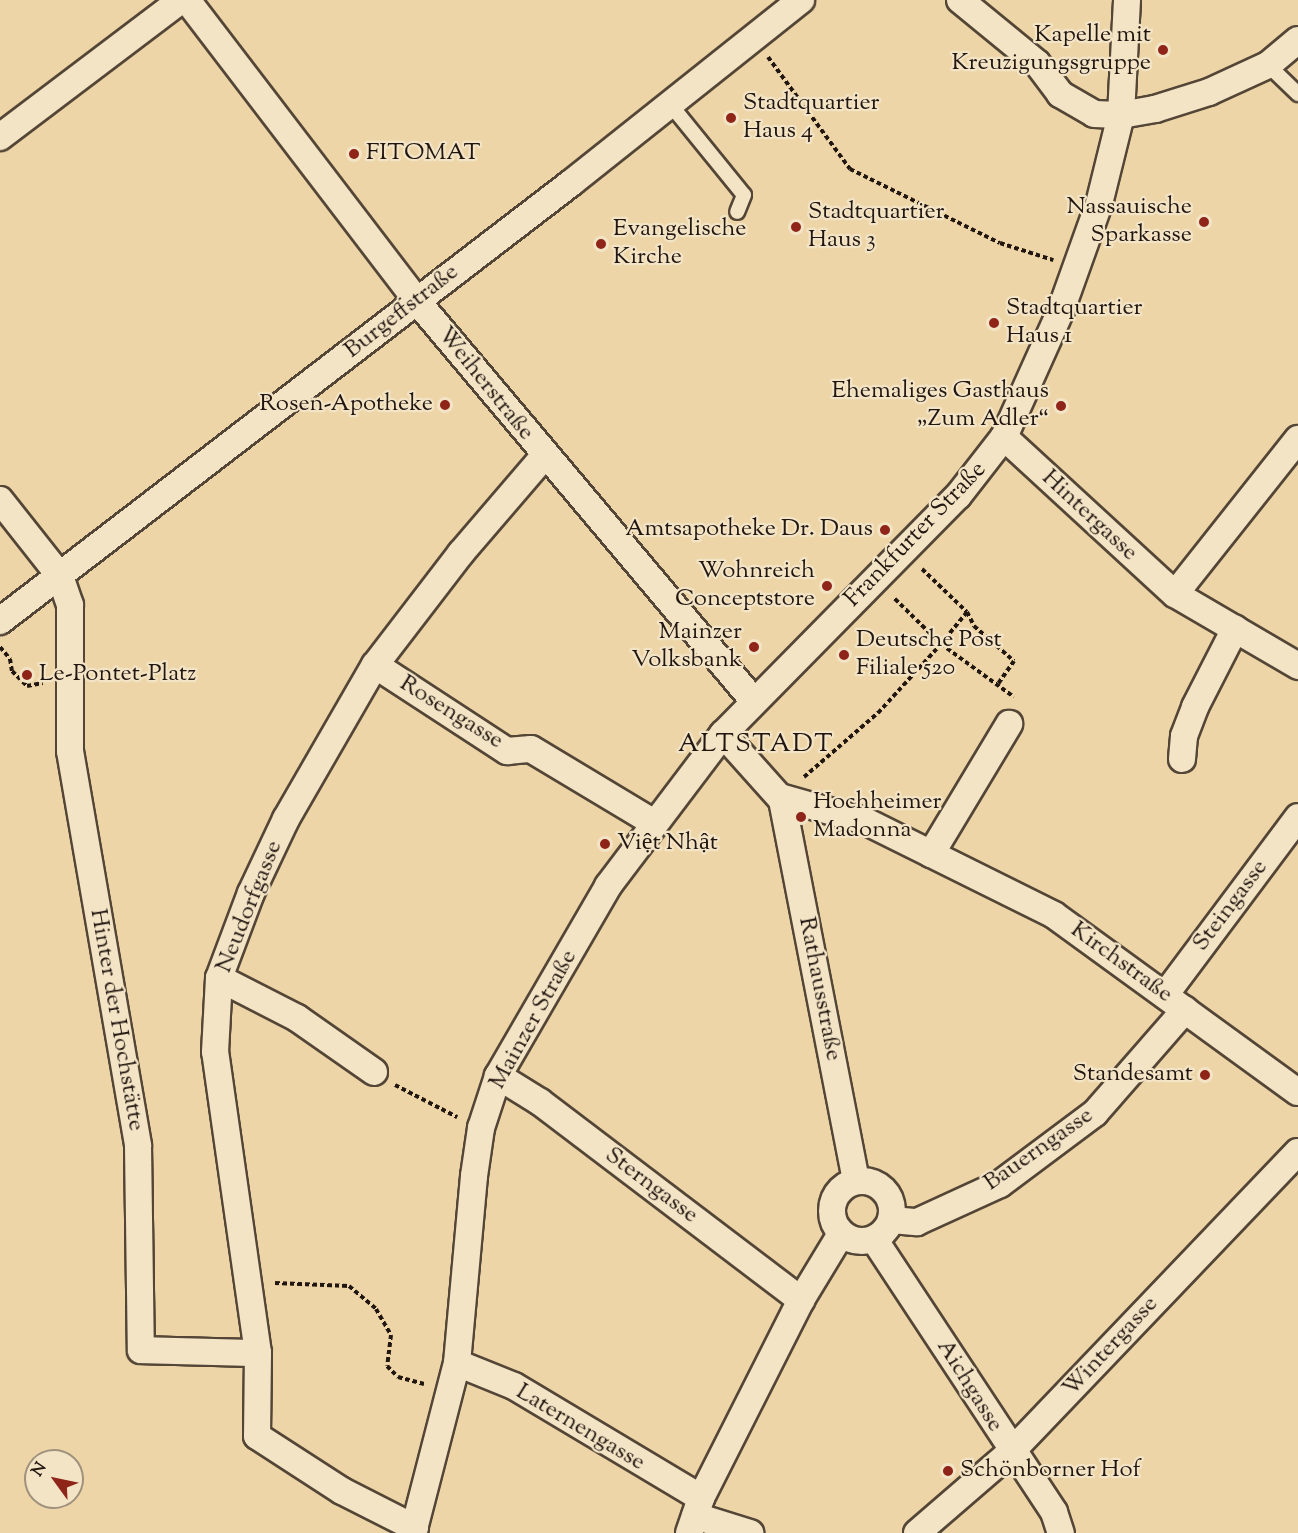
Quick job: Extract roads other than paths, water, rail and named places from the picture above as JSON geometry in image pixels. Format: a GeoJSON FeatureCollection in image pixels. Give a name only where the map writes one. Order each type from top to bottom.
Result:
{"type":"FeatureCollection","features":[{"type":"Feature","properties":{"kind":"street"},"geometry":{"type":"LineString","coordinates":[[0,137],[181,0]]}},
{"type":"Feature","properties":{"kind":"street","name":"Weiherstraße"},"geometry":{"type":"LineString","coordinates":[[187,0],[416,300],[544,456],[627,547],[753,700]]}},
{"type":"Feature","properties":{"kind":"street","name":"Burgeffstraße"},"geometry":{"type":"LineString","coordinates":[[0,621],[670,104],[801,0]]}},
{"type":"Feature","properties":{"kind":"street"},"geometry":{"type":"LineString","coordinates":[[960,0],[1037,63],[1060,94],[1074,105],[1091,113],[1121,115],[1209,92],[1295,49]]}},
{"type":"Feature","properties":{"kind":"street","name":"Frankfurter Straße"},"geometry":{"type":"LineString","coordinates":[[753,700],[958,496],[1004,437],[1077,268],[1099,204],[1121,115],[1127,0]]}},
{"type":"Feature","properties":{"kind":"street","name":"Hintergasse"},"geometry":{"type":"LineString","coordinates":[[1004,437],[1175,594],[1297,664]]}},
{"type":"Feature","properties":{"kind":"street"},"geometry":{"type":"LineString","coordinates":[[1175,594],[1298,439]]}},
{"type":"Feature","properties":{"kind":"street","name":"Neudorfgasse"},"geometry":{"type":"LineString","coordinates":[[414,1530],[342,1491],[257,1436],[258,1353],[215,1052],[219,978],[251,893],[286,819],[375,665],[460,553],[544,456]]}},
{"type":"Feature","properties":{"kind":"street","name":"Hinter der Hochstätte"},"geometry":{"type":"LineString","coordinates":[[0,500],[60,576],[70,605],[70,751],[138,1146],[141,1350],[258,1353]]}},
{"type":"Feature","properties":{"kind":"street"},"geometry":{"type":"LineString","coordinates":[[1182,759],[1184,736],[1195,707],[1235,629]]}},
{"type":"Feature","properties":{"kind":"street","name":"Rosengasse"},"geometry":{"type":"LineString","coordinates":[[375,665],[507,751],[531,749],[654,824]]}},
{"type":"Feature","properties":{"kind":"street","name":"Mainzer Straße"},"geometry":{"type":"LineString","coordinates":[[414,1530],[456,1363],[481,1128],[498,1076],[608,886],[723,734],[753,700]]}},
{"type":"Feature","properties":{"kind":"street"},"geometry":{"type":"LineString","coordinates":[[931,854],[1009,724]]}},
{"type":"Feature","properties":{"kind":"street"},"geometry":{"type":"LineString","coordinates":[[723,734],[780,797]]}},
{"type":"Feature","properties":{"kind":"street","name":"Kirchstraße"},"geometry":{"type":"LineString","coordinates":[[780,797],[865,821],[1053,915],[1298,1092]]}},
{"type":"Feature","properties":{"kind":"street","name":"Rathausstraße"},"geometry":{"type":"LineString","coordinates":[[780,797],[856,1181]]}},
{"type":"Feature","properties":{"kind":"street","name":"Steingasse"},"geometry":{"type":"LineString","coordinates":[[1175,1002],[1298,817]]}},
{"type":"Feature","properties":{"kind":"street"},"geometry":{"type":"LineString","coordinates":[[219,978],[297,1018],[374,1072]]}},
{"type":"Feature","properties":{"kind":"street","name":"Bauerngasse"},"geometry":{"type":"LineString","coordinates":[[883,1230],[917,1222],[1000,1184],[1095,1113],[1175,1002]]}},
{"type":"Feature","properties":{"kind":"street","name":"Sterngasse"},"geometry":{"type":"LineString","coordinates":[[498,1076],[540,1102],[801,1299]]}},
{"type":"Feature","properties":{"kind":"street","name":"Wintergasse"},"geometry":{"type":"LineString","coordinates":[[917,1533],[1011,1452],[1298,1152]]}},
{"type":"Feature","properties":{"kind":"street"},"geometry":{"type":"LineString","coordinates":[[867,1181],[885,1191],[891,1202],[883,1230],[856,1241],[841,1234],[833,1221],[834,1200],[848,1184],[867,1181]]}},
{"type":"Feature","properties":{"kind":"street","name":"Aichgasse"},"geometry":{"type":"LineString","coordinates":[[883,1230],[1011,1452],[1054,1512],[1061,1533]]}},
{"type":"Feature","properties":{"kind":"street"},"geometry":{"type":"LineString","coordinates":[[749,1533],[695,1516],[801,1299],[841,1234]]}},
{"type":"Feature","properties":{"kind":"street","name":"Laternengasse"},"geometry":{"type":"LineString","coordinates":[[456,1363],[514,1386],[695,1516]]}},
{"type":"Feature","properties":{"kind":"lane"},"geometry":{"type":"LineString","coordinates":[[1268,64],[1298,94]]}},
{"type":"Feature","properties":{"kind":"lane"},"geometry":{"type":"LineString","coordinates":[[670,104],[744,195],[737,212]]}},
{"type":"Feature","properties":{"kind":"place","name":"Kapelle mit Kreuzigungsgruppe"},"geometry":{"type":"Point","coordinates":[1163,50]}},
{"type":"Feature","properties":{"kind":"place","name":"Stadtquartier Haus 4"},"geometry":{"type":"Point","coordinates":[731,118]}},
{"type":"Feature","properties":{"kind":"place","name":"FITOMAT"},"geometry":{"type":"Point","coordinates":[354,154]}},
{"type":"Feature","properties":{"kind":"place","name":"Nassauische Sparkasse"},"geometry":{"type":"Point","coordinates":[1204,222]}},
{"type":"Feature","properties":{"kind":"place","name":"Stadtquartier Haus 3"},"geometry":{"type":"Point","coordinates":[796,227]}},
{"type":"Feature","properties":{"kind":"place","name":"Evangelische Kirche"},"geometry":{"type":"Point","coordinates":[601,244]}},
{"type":"Feature","properties":{"kind":"place","name":"Stadtquartier Haus 1"},"geometry":{"type":"Point","coordinates":[994,323]}},
{"type":"Feature","properties":{"kind":"place","name":"Rosen-Apotheke"},"geometry":{"type":"Point","coordinates":[445,405]}},
{"type":"Feature","properties":{"kind":"place","name":"Ehemaliges Gasthaus „Zum Adler“"},"geometry":{"type":"Point","coordinates":[1061,406]}},
{"type":"Feature","properties":{"kind":"place","name":"Amtsapotheke Dr. Daus"},"geometry":{"type":"Point","coordinates":[885,530]}},
{"type":"Feature","properties":{"kind":"place","name":"Wohnreich Conceptstore"},"geometry":{"type":"Point","coordinates":[827,586]}},
{"type":"Feature","properties":{"kind":"place","name":"Mainzer Volksbank"},"geometry":{"type":"Point","coordinates":[754,647]}},
{"type":"Feature","properties":{"kind":"place","name":"Deutsche Post Filiale 520"},"geometry":{"type":"Point","coordinates":[844,655]}},
{"type":"Feature","properties":{"kind":"place","name":"Le-Pontet-Platz"},"geometry":{"type":"Point","coordinates":[27,675]}},
{"type":"Feature","properties":{"kind":"place","name":"Hochheimer Madonna"},"geometry":{"type":"Point","coordinates":[801,817]}},
{"type":"Feature","properties":{"kind":"place","name":"Việt Nhật"},"geometry":{"type":"Point","coordinates":[605,844]}},
{"type":"Feature","properties":{"kind":"place","name":"Standesamt"},"geometry":{"type":"Point","coordinates":[1205,1075]}},
{"type":"Feature","properties":{"kind":"place","name":"Schönborner Hof"},"geometry":{"type":"Point","coordinates":[948,1471]}},
{"type":"Feature","properties":{"kind":"district","name":"ALTSTADT"},"geometry":{"type":"Point","coordinates":[756,745]}}]}
